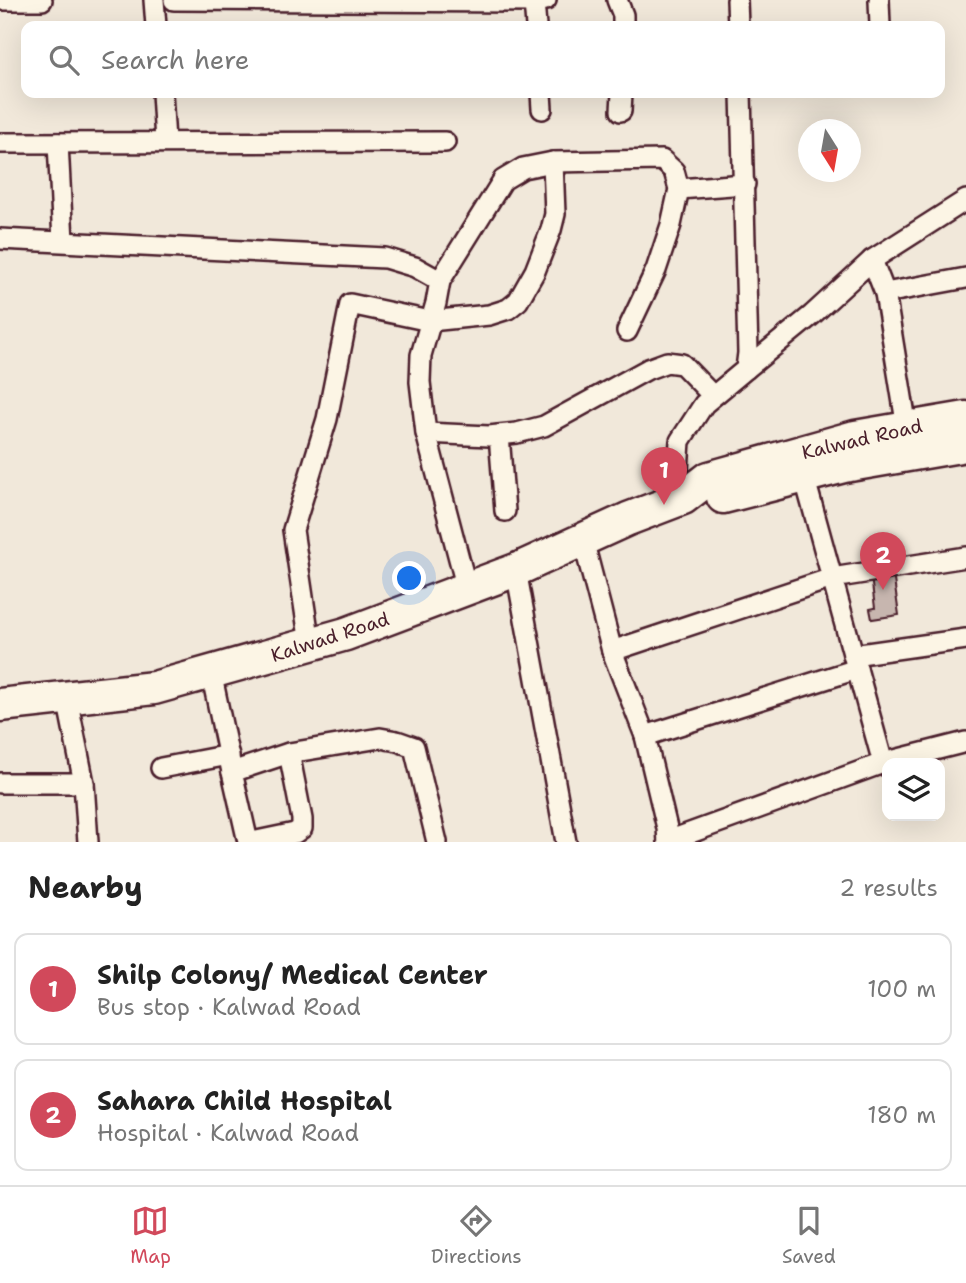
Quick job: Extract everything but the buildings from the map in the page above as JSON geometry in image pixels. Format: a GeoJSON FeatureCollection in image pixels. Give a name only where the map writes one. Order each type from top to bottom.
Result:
{"type":"FeatureCollection","features":[{"type":"Feature","properties":{"kind":"main road","name":"Kalwad Road"},"geometry":{"type":"LineString","coordinates":[[0,705],[155,688],[346,634],[516,570],[628,519],[680,499],[709,478],[855,438],[966,418]]}},
{"type":"Feature","properties":{"kind":"main road","name":"Kalwad Road"},"geometry":{"type":"LineString","coordinates":[[680,499],[716,499],[844,466],[966,445]]}},
{"type":"Feature","properties":{"kind":"street"},"geometry":{"type":"LineString","coordinates":[[0,0],[42,0]]}},
{"type":"Feature","properties":{"kind":"street"},"geometry":{"type":"LineString","coordinates":[[154,0],[156,21]]}},
{"type":"Feature","properties":{"kind":"street"},"geometry":{"type":"LineString","coordinates":[[174,0],[540,1],[537,21]]}},
{"type":"Feature","properties":{"kind":"street"},"geometry":{"type":"LineString","coordinates":[[617,0],[623,21]]}},
{"type":"Feature","properties":{"kind":"street"},"geometry":{"type":"LineString","coordinates":[[737,0],[738,21]]}},
{"type":"Feature","properties":{"kind":"street"},"geometry":{"type":"LineString","coordinates":[[879,0],[880,21]]}},
{"type":"Feature","properties":{"kind":"street"},"geometry":{"type":"LineString","coordinates":[[162,98],[165,141]]}},
{"type":"Feature","properties":{"kind":"street"},"geometry":{"type":"LineString","coordinates":[[741,98],[748,353],[746,369]]}},
{"type":"Feature","properties":{"kind":"street"},"geometry":{"type":"LineString","coordinates":[[0,143],[445,142]]}},
{"type":"Feature","properties":{"kind":"street"},"geometry":{"type":"LineString","coordinates":[[58,143],[63,241]]}},
{"type":"Feature","properties":{"kind":"street"},"geometry":{"type":"LineString","coordinates":[[467,589],[426,433],[420,382],[421,355],[440,281],[503,180],[523,168],[553,162],[662,160],[674,172],[679,189],[671,225],[656,270],[626,331]]}},
{"type":"Feature","properties":{"kind":"street"},"geometry":{"type":"LineString","coordinates":[[310,644],[293,530],[327,419],[350,304],[430,321],[489,315],[508,309],[518,301],[535,271],[551,230],[555,214],[553,162]]}},
{"type":"Feature","properties":{"kind":"street"},"geometry":{"type":"LineString","coordinates":[[679,189],[745,184]]}},
{"type":"Feature","properties":{"kind":"street"},"geometry":{"type":"LineString","coordinates":[[680,499],[680,441],[704,404],[812,315],[872,260],[966,200]]}},
{"type":"Feature","properties":{"kind":"street"},"geometry":{"type":"LineString","coordinates":[[0,239],[384,258],[415,267],[440,281]]}},
{"type":"Feature","properties":{"kind":"street"},"geometry":{"type":"LineString","coordinates":[[872,260],[885,293],[906,428]]}},
{"type":"Feature","properties":{"kind":"street"},"geometry":{"type":"LineString","coordinates":[[885,293],[966,278]]}},
{"type":"Feature","properties":{"kind":"street"},"geometry":{"type":"LineString","coordinates":[[426,433],[499,435],[544,426],[648,369],[667,362],[682,364],[713,396]]}},
{"type":"Feature","properties":{"kind":"street"},"geometry":{"type":"LineString","coordinates":[[499,435],[505,511]]}},
{"type":"Feature","properties":{"kind":"street"},"geometry":{"type":"LineString","coordinates":[[804,476],[882,759]]}},
{"type":"Feature","properties":{"kind":"street"},"geometry":{"type":"LineString","coordinates":[[583,540],[612,651],[645,736],[668,841],[882,763]]}},
{"type":"Feature","properties":{"kind":"street"},"geometry":{"type":"LineString","coordinates":[[612,651],[832,578],[966,557]]}},
{"type":"Feature","properties":{"kind":"street"},"geometry":{"type":"LineString","coordinates":[[516,570],[566,842]]}},
{"type":"Feature","properties":{"kind":"street"},"geometry":{"type":"LineString","coordinates":[[645,736],[855,662],[966,639]]}},
{"type":"Feature","properties":{"kind":"street"},"geometry":{"type":"LineString","coordinates":[[211,672],[250,842],[295,833],[302,828],[303,819],[289,753]]}},
{"type":"Feature","properties":{"kind":"street"},"geometry":{"type":"LineString","coordinates":[[67,698],[84,783],[88,842]]}},
{"type":"Feature","properties":{"kind":"street"},"geometry":{"type":"LineString","coordinates":[[161,768],[230,764],[380,738],[397,741],[414,747],[437,842]]}},
{"type":"Feature","properties":{"kind":"street"},"geometry":{"type":"LineString","coordinates":[[903,758],[966,742]]}},
{"type":"Feature","properties":{"kind":"street"},"geometry":{"type":"LineString","coordinates":[[0,783],[84,783]]}},
{"type":"Feature","properties":{"kind":"place","name":"Shilp Colony/ Medical Center"},"geometry":{"type":"Point","coordinates":[664,505]}},
{"type":"Feature","properties":{"kind":"place","name":"Sahara Child Hospital"},"geometry":{"type":"Point","coordinates":[883,590]}}]}
